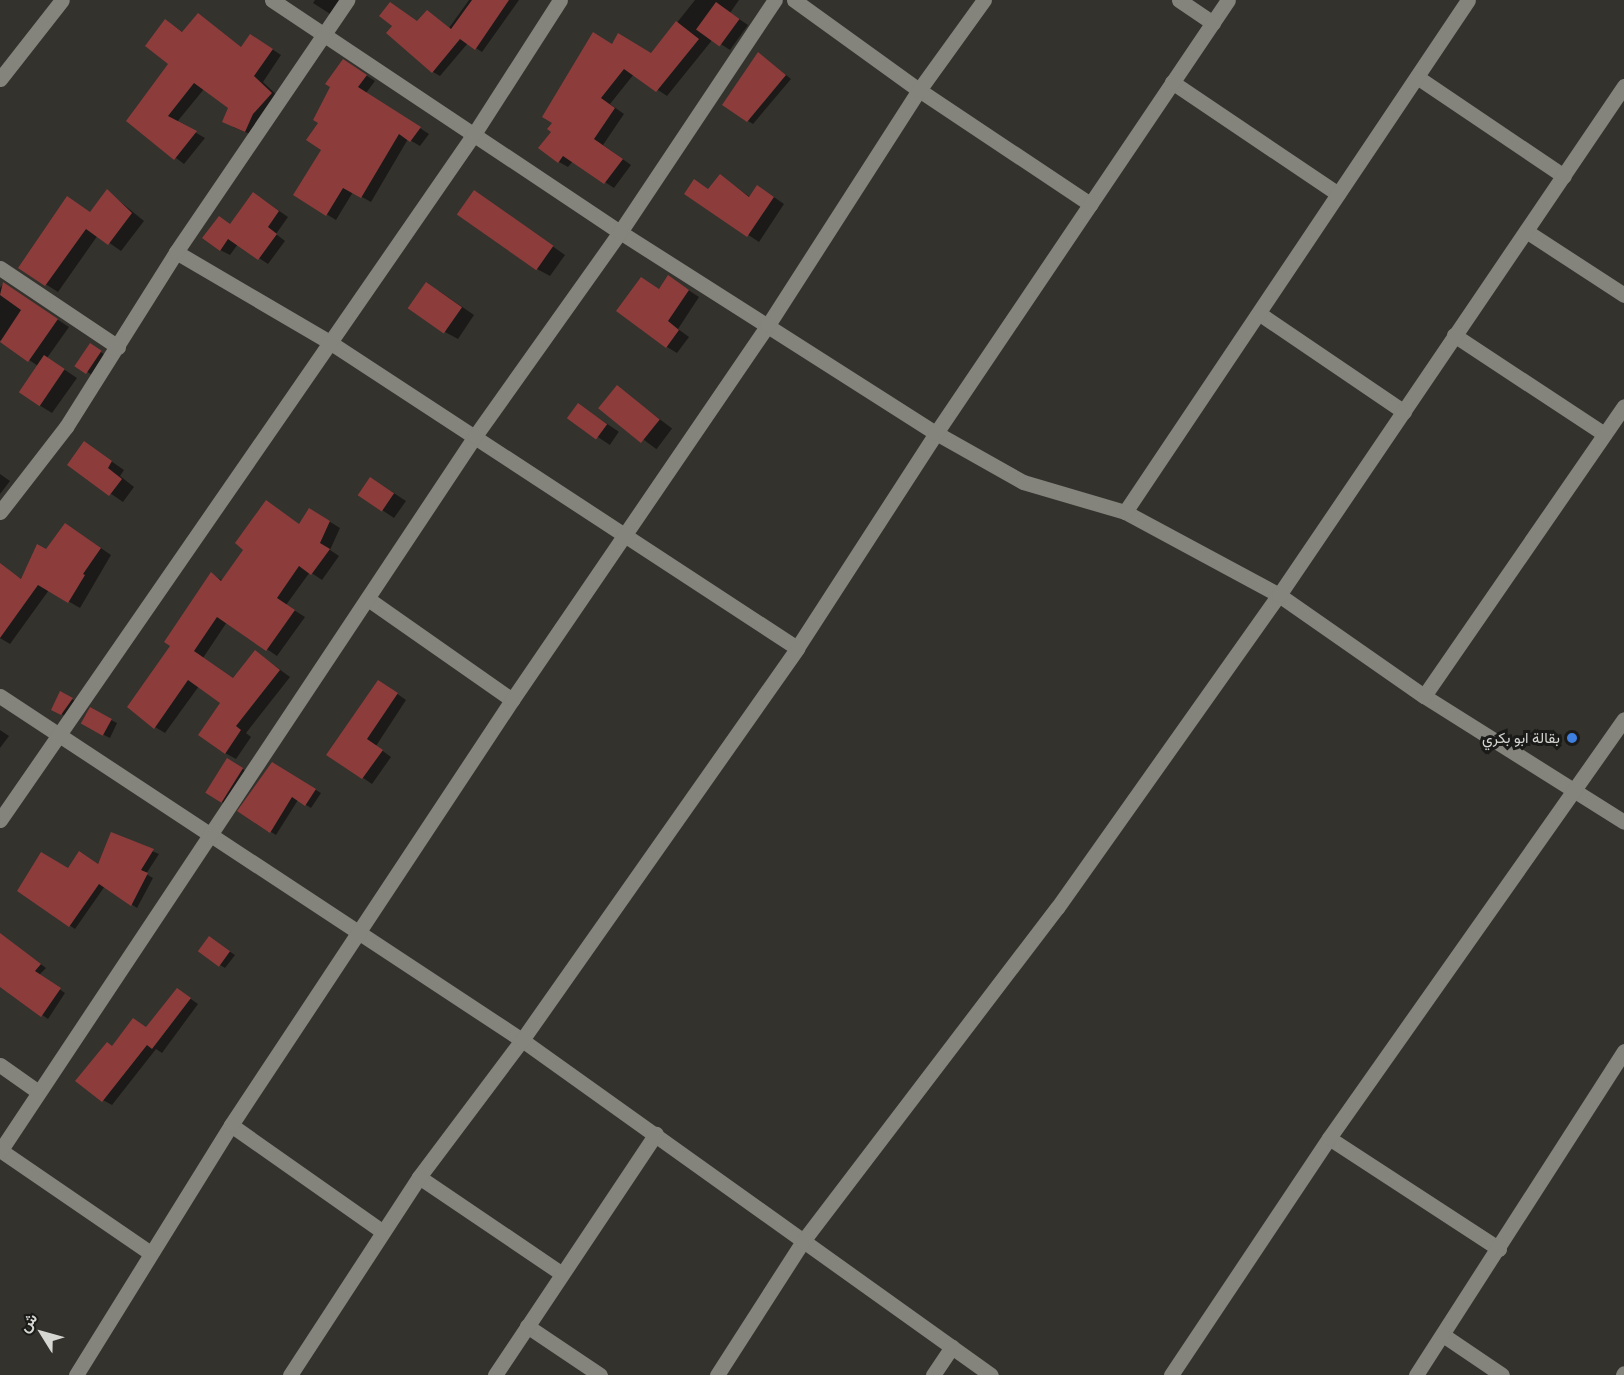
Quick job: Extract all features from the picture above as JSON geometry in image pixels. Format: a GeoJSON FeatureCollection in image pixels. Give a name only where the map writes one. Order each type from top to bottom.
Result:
{"type":"FeatureCollection","features":[{"type":"Feature","properties":{"kind":"street"},"geometry":{"type":"LineString","coordinates":[[3,70],[62,0]]}},
{"type":"Feature","properties":{"kind":"street"},"geometry":{"type":"LineString","coordinates":[[272,0],[620,232],[936,433],[1023,482],[1125,512],[1279,595],[1424,696],[1624,822]]}},
{"type":"Feature","properties":{"kind":"street"},"geometry":{"type":"LineString","coordinates":[[0,512],[66,427],[176,252],[347,0]]}},
{"type":"Feature","properties":{"kind":"street"},"geometry":{"type":"LineString","coordinates":[[0,820],[57,734],[474,134],[560,0]]}},
{"type":"Feature","properties":{"kind":"street"},"geometry":{"type":"LineString","coordinates":[[149,1252],[0,1150],[37,1091],[475,436],[620,232],[775,0]]}},
{"type":"Feature","properties":{"kind":"street"},"geometry":{"type":"LineString","coordinates":[[794,0],[919,90],[1090,204]]}},
{"type":"Feature","properties":{"kind":"street"},"geometry":{"type":"LineString","coordinates":[[76,1375],[149,1252],[358,932],[512,700],[768,325],[919,90],[984,0]]}},
{"type":"Feature","properties":{"kind":"street"},"geometry":{"type":"LineString","coordinates":[[1179,0],[1213,23]]}},
{"type":"Feature","properties":{"kind":"street"},"geometry":{"type":"LineString","coordinates":[[290,1375],[419,1177],[522,1040],[797,648],[936,433],[1228,0]]}},
{"type":"Feature","properties":{"kind":"street"},"geometry":{"type":"LineString","coordinates":[[1125,512],[1260,314],[1468,0]]}},
{"type":"Feature","properties":{"kind":"street"},"geometry":{"type":"LineString","coordinates":[[1417,77],[1564,176]]}},
{"type":"Feature","properties":{"kind":"street"},"geometry":{"type":"LineString","coordinates":[[1172,82],[1338,194]]}},
{"type":"Feature","properties":{"kind":"street"},"geometry":{"type":"LineString","coordinates":[[717,1375],[803,1241],[1057,908],[1279,595],[1624,86]]}},
{"type":"Feature","properties":{"kind":"street"},"geometry":{"type":"LineString","coordinates":[[1526,231],[1624,295]]}},
{"type":"Feature","properties":{"kind":"street"},"geometry":{"type":"LineString","coordinates":[[176,252],[331,342],[623,536],[797,648]]}},
{"type":"Feature","properties":{"kind":"street"},"geometry":{"type":"LineString","coordinates":[[0,268],[117,347]]}},
{"type":"Feature","properties":{"kind":"street"},"geometry":{"type":"LineString","coordinates":[[1260,314],[1404,412]]}},
{"type":"Feature","properties":{"kind":"street"},"geometry":{"type":"LineString","coordinates":[[1454,335],[1604,434]]}},
{"type":"Feature","properties":{"kind":"street"},"geometry":{"type":"LineString","coordinates":[[1424,696],[1624,406]]}},
{"type":"Feature","properties":{"kind":"street"},"geometry":{"type":"LineString","coordinates":[[368,599],[512,700]]}},
{"type":"Feature","properties":{"kind":"street"},"geometry":{"type":"LineString","coordinates":[[0,696],[210,832],[522,1040],[991,1375]]}},
{"type":"Feature","properties":{"kind":"street"},"geometry":{"type":"LineString","coordinates":[[1171,1375],[1329,1137],[1624,718]]}},
{"type":"Feature","properties":{"kind":"street"},"geometry":{"type":"LineString","coordinates":[[1416,1375],[1624,1053]]}},
{"type":"Feature","properties":{"kind":"street"},"geometry":{"type":"LineString","coordinates":[[0,1065],[37,1091]]}},
{"type":"Feature","properties":{"kind":"street"},"geometry":{"type":"LineString","coordinates":[[231,1125],[382,1231]]}},
{"type":"Feature","properties":{"kind":"street"},"geometry":{"type":"LineString","coordinates":[[495,1375],[656,1134]]}},
{"type":"Feature","properties":{"kind":"street"},"geometry":{"type":"LineString","coordinates":[[1329,1137],[1499,1249]]}},
{"type":"Feature","properties":{"kind":"street"},"geometry":{"type":"LineString","coordinates":[[419,1177],[561,1273]]}},
{"type":"Feature","properties":{"kind":"street"},"geometry":{"type":"LineString","coordinates":[[527,1326],[600,1375]]}},
{"type":"Feature","properties":{"kind":"street"},"geometry":{"type":"LineString","coordinates":[[1443,1335],[1502,1375]]}},
{"type":"Feature","properties":{"kind":"street"},"geometry":{"type":"LineString","coordinates":[[933,1375],[952,1347]]}},
{"type":"Feature","properties":{"kind":"building"},"geometry":{"type":"Polygon","coordinates":[[[472,0],[509,0],[475,50],[460,39],[432,73],[386,33],[392,26],[379,16],[390,2],[417,21],[427,10],[451,29],[472,0]]]}},
{"type":"Feature","properties":{"kind":"building"},"geometry":{"type":"Polygon","coordinates":[[[716,2],[739,19],[719,47],[696,30],[716,2]]]}},
{"type":"Feature","properties":{"kind":"building"},"geometry":{"type":"Polygon","coordinates":[[[198,13],[241,47],[250,34],[273,49],[254,76],[272,93],[253,114],[245,132],[222,122],[228,108],[194,83],[168,116],[197,131],[174,160],[126,121],[168,64],[145,46],[165,19],[182,32],[198,13]]]}},
{"type":"Feature","properties":{"kind":"building"},"geometry":{"type":"Polygon","coordinates":[[[676,21],[699,39],[656,92],[624,69],[601,98],[615,108],[594,139],[623,159],[604,184],[563,156],[558,163],[538,148],[551,132],[547,129],[552,123],[542,117],[593,32],[612,44],[618,33],[651,53],[676,21]]]}},
{"type":"Feature","properties":{"kind":"building"},"geometry":{"type":"Polygon","coordinates":[[[758,52],[786,75],[747,122],[722,105],[758,52]]]}},
{"type":"Feature","properties":{"kind":"building"},"geometry":{"type":"Polygon","coordinates":[[[343,59],[367,75],[358,87],[421,127],[410,142],[399,134],[361,198],[343,188],[326,216],[293,195],[321,150],[306,140],[318,123],[313,120],[330,87],[325,84],[343,59]]]}},
{"type":"Feature","properties":{"kind":"building"},"geometry":{"type":"Polygon","coordinates":[[[720,174],[749,197],[757,185],[774,197],[747,237],[684,194],[694,179],[708,189],[720,174]]]}},
{"type":"Feature","properties":{"kind":"building"},"geometry":{"type":"Polygon","coordinates":[[[107,189],[132,213],[108,245],[86,229],[45,286],[18,268],[67,196],[90,212],[107,189]]]}},
{"type":"Feature","properties":{"kind":"building"},"geometry":{"type":"Polygon","coordinates":[[[474,190],[553,246],[536,270],[457,215],[474,190]]]}},
{"type":"Feature","properties":{"kind":"building"},"geometry":{"type":"Polygon","coordinates":[[[253,192],[279,211],[268,227],[277,234],[258,260],[228,239],[220,251],[202,238],[219,216],[230,224],[253,192]]]}},
{"type":"Feature","properties":{"kind":"building"},"geometry":{"type":"Polygon","coordinates":[[[668,275],[689,290],[668,321],[679,330],[666,348],[616,311],[641,277],[659,289],[668,275]]]}},
{"type":"Feature","properties":{"kind":"building"},"geometry":{"type":"Polygon","coordinates":[[[3,282],[58,319],[28,362],[0,342],[21,310],[0,295],[3,282]]]}},
{"type":"Feature","properties":{"kind":"building"},"geometry":{"type":"Polygon","coordinates":[[[426,282],[462,307],[444,333],[408,308],[426,282]]]}},
{"type":"Feature","properties":{"kind":"building"},"geometry":{"type":"Polygon","coordinates":[[[90,343],[102,351],[86,374],[74,366],[90,343]]]}},
{"type":"Feature","properties":{"kind":"building"},"geometry":{"type":"Polygon","coordinates":[[[44,355],[65,369],[40,406],[19,392],[44,355]]]}},
{"type":"Feature","properties":{"kind":"building"},"geometry":{"type":"Polygon","coordinates":[[[617,385],[660,420],[641,443],[598,408],[617,385]]]}},
{"type":"Feature","properties":{"kind":"building"},"geometry":{"type":"Polygon","coordinates":[[[578,403],[607,424],[596,440],[567,418],[578,403]]]}},
{"type":"Feature","properties":{"kind":"building"},"geometry":{"type":"Polygon","coordinates":[[[84,441],[112,461],[108,468],[122,479],[109,496],[67,465],[84,441]]]}},
{"type":"Feature","properties":{"kind":"building"},"geometry":{"type":"Polygon","coordinates":[[[370,477],[394,493],[382,511],[358,495],[370,477]]]}},
{"type":"Feature","properties":{"kind":"building"},"geometry":{"type":"Polygon","coordinates":[[[266,500],[299,524],[309,508],[330,521],[320,543],[330,549],[311,575],[299,566],[277,598],[295,610],[266,651],[217,617],[194,651],[233,678],[255,650],[280,670],[236,726],[241,730],[225,754],[198,735],[220,703],[188,680],[154,729],[127,707],[170,646],[164,642],[211,572],[221,581],[243,550],[235,543],[266,500]]]}},
{"type":"Feature","properties":{"kind":"building"},"geometry":{"type":"Polygon","coordinates":[[[65,523],[101,548],[83,574],[85,575],[68,603],[38,585],[0,638],[0,563],[21,579],[37,544],[46,549],[65,523]]]}},
{"type":"Feature","properties":{"kind":"building"},"geometry":{"type":"Polygon","coordinates":[[[378,680],[398,693],[367,739],[383,750],[362,779],[326,755],[378,680]]]}},
{"type":"Feature","properties":{"kind":"building"},"geometry":{"type":"Polygon","coordinates":[[[60,691],[73,698],[61,715],[51,710],[60,691]]]}},
{"type":"Feature","properties":{"kind":"building"},"geometry":{"type":"Polygon","coordinates":[[[90,707],[112,719],[103,736],[81,724],[90,707]]]}},
{"type":"Feature","properties":{"kind":"building"},"geometry":{"type":"Polygon","coordinates":[[[227,758],[243,768],[221,803],[205,793],[227,758]]]}},
{"type":"Feature","properties":{"kind":"building"},"geometry":{"type":"Polygon","coordinates":[[[272,762],[316,789],[305,806],[292,797],[270,833],[237,811],[272,762]]]}},
{"type":"Feature","properties":{"kind":"building"},"geometry":{"type":"Polygon","coordinates":[[[111,832],[154,849],[141,870],[148,873],[131,906],[99,884],[69,927],[17,891],[41,852],[68,868],[79,851],[98,864],[111,832]]]}},
{"type":"Feature","properties":{"kind":"building"},"geometry":{"type":"Polygon","coordinates":[[[0,933],[41,964],[35,971],[61,988],[41,1017],[0,987],[0,933]]]}},
{"type":"Feature","properties":{"kind":"building"},"geometry":{"type":"Polygon","coordinates":[[[209,936],[230,951],[219,967],[198,951],[209,936]]]}},
{"type":"Feature","properties":{"kind":"building"},"geometry":{"type":"Polygon","coordinates":[[[177,988],[191,998],[152,1049],[147,1045],[102,1102],[75,1081],[107,1042],[112,1046],[133,1018],[146,1027],[177,988]]]}},
{"type":"Feature","properties":{"kind":"place","name":"بقالة ابو بكري"},"geometry":{"type":"Point","coordinates":[1572,738]}}]}
